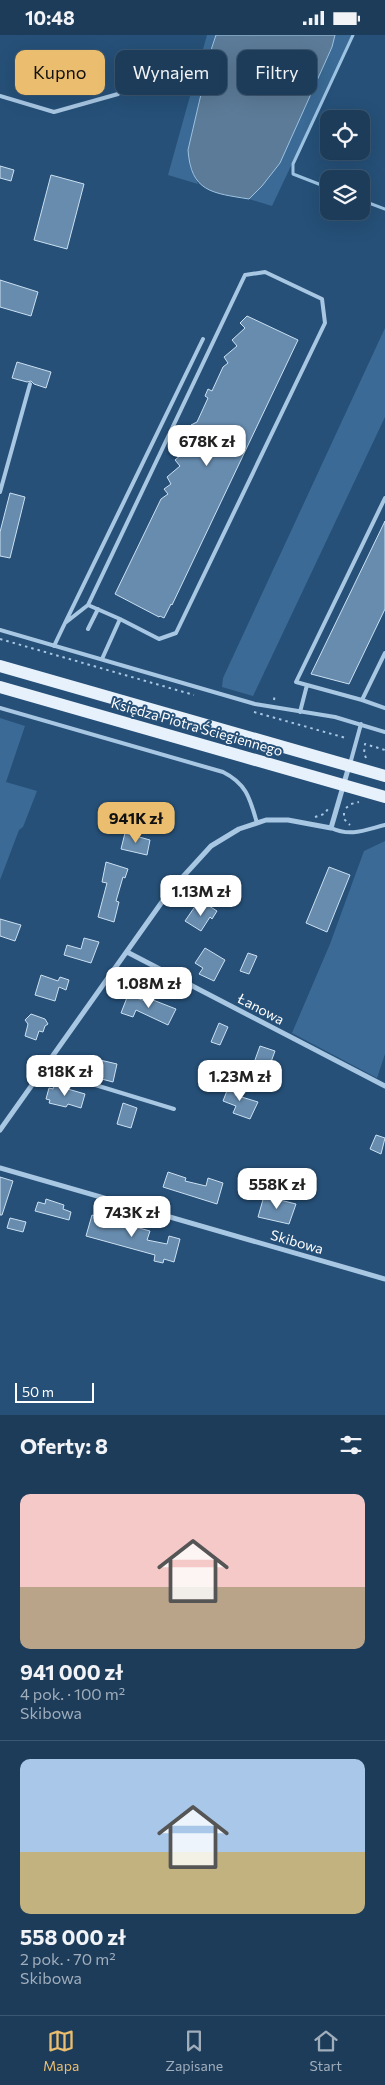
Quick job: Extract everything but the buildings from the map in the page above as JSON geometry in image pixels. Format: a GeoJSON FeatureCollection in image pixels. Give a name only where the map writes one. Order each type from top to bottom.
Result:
{"type":"FeatureCollection","features":[{"type":"Feature","properties":{"kind":"main road","name":"Księdza Piotra Ściegiennego"},"geometry":{"type":"LineString","coordinates":[[0,666],[385,776]]}},
{"type":"Feature","properties":{"kind":"main road","name":"Księdza Piotra Ściegiennego"},"geometry":{"type":"LineString","coordinates":[[0,687],[385,797]]}},
{"type":"Feature","properties":{"kind":"street"},"geometry":{"type":"LineString","coordinates":[[0,1130],[169,892],[211,846],[226,835],[266,820],[288,820],[330,828],[349,766]]}},
{"type":"Feature","properties":{"kind":"street","name":"Łanowa"},"geometry":{"type":"LineString","coordinates":[[127,952],[385,1086]]}},
{"type":"Feature","properties":{"kind":"street","name":"Skibowa"},"geometry":{"type":"LineString","coordinates":[[0,1168],[385,1279]]}},
{"type":"Feature","properties":{"kind":"lane"},"geometry":{"type":"LineString","coordinates":[[0,96],[54,111],[115,94]]}},
{"type":"Feature","properties":{"kind":"lane"},"geometry":{"type":"LineString","coordinates":[[65,623],[88,605],[245,275],[265,272],[322,299],[325,323],[176,633],[159,639],[88,605]]}},
{"type":"Feature","properties":{"kind":"lane"},"geometry":{"type":"LineString","coordinates":[[54,646],[203,339]]}},
{"type":"Feature","properties":{"kind":"lane"},"geometry":{"type":"LineString","coordinates":[[0,492],[30,384]]}},
{"type":"Feature","properties":{"kind":"lane"},"geometry":{"type":"LineString","coordinates":[[385,498],[296,682],[362,699],[385,708]]}},
{"type":"Feature","properties":{"kind":"lane"},"geometry":{"type":"LineString","coordinates":[[88,629],[98,609]]}},
{"type":"Feature","properties":{"kind":"lane"},"geometry":{"type":"LineString","coordinates":[[102,659],[120,619]]}},
{"type":"Feature","properties":{"kind":"lane"},"geometry":{"type":"LineString","coordinates":[[0,630],[256,704],[361,724],[385,732]]}},
{"type":"Feature","properties":{"kind":"lane"},"geometry":{"type":"LineString","coordinates":[[362,699],[385,653]]}},
{"type":"Feature","properties":{"kind":"lane"},"geometry":{"type":"LineString","coordinates":[[300,712],[307,685]]}},
{"type":"Feature","properties":{"kind":"lane"},"geometry":{"type":"LineString","coordinates":[[0,708],[223,772],[235,779],[244,788],[249,797],[257,823]]}},
{"type":"Feature","properties":{"kind":"lane"},"geometry":{"type":"LineString","coordinates":[[349,766],[361,724]]}},
{"type":"Feature","properties":{"kind":"lane"},"geometry":{"type":"LineString","coordinates":[[330,828],[339,832],[353,833],[385,825]]}},
{"type":"Feature","properties":{"kind":"lane"},"geometry":{"type":"LineString","coordinates":[[43,1069],[174,1109]]}},
{"type":"Feature","properties":{"kind":"path"},"geometry":{"type":"LineString","coordinates":[[0,639],[194,695]]}},
{"type":"Feature","properties":{"kind":"path"},"geometry":{"type":"LineString","coordinates":[[251,711],[346,738]]}},
{"type":"Feature","properties":{"kind":"path"},"geometry":{"type":"LineString","coordinates":[[369,760],[364,753],[365,744],[385,750]]}},
{"type":"Feature","properties":{"kind":"path"},"geometry":{"type":"LineString","coordinates":[[353,833],[353,826],[344,819],[344,812],[351,804],[358,802],[363,804]]}},
{"type":"Feature","properties":{"kind":"shaded area"},"geometry":{"type":"Polygon","coordinates":[[[207,35],[216,35],[211,50],[203,50],[207,35]]]}},
{"type":"Feature","properties":{"kind":"shaded area"},"geometry":{"type":"Polygon","coordinates":[[[216,35],[335,35],[332,47],[317,80],[317,50],[237,50],[237,95],[310,95],[280,163],[249,199],[224,195],[206,188],[194,175],[190,164],[188,150],[201,95],[227,95],[227,50],[211,50],[216,35]]]}},
{"type":"Feature","properties":{"kind":"shaded area"},"geometry":{"type":"Polygon","coordinates":[[[335,35],[353,35],[272,206],[249,199],[262,186],[308,95],[317,95],[317,77],[332,47],[335,35]]]}},
{"type":"Feature","properties":{"kind":"shaded area"},"geometry":{"type":"Polygon","coordinates":[[[190,95],[201,95],[188,150],[190,167],[198,184],[168,175],[190,95]]]}},
{"type":"Feature","properties":{"kind":"shaded area"},"geometry":{"type":"Polygon","coordinates":[[[385,328],[385,417],[253,696],[222,687],[223,678],[385,328]]]}},
{"type":"Feature","properties":{"kind":"shaded area"},"geometry":{"type":"Polygon","coordinates":[[[0,718],[25,726],[6,782],[37,791],[23,827],[19,830],[0,880],[0,718]]]}},
{"type":"Feature","properties":{"kind":"shaded area"},"geometry":{"type":"Polygon","coordinates":[[[385,841],[385,1054],[377,1078],[292,1033],[330,944],[364,851],[385,841]]]}},
{"type":"Feature","properties":{"kind":"waterway"},"geometry":{"type":"LineString","coordinates":[[320,184],[293,174],[293,164],[353,35]]}},
{"type":"Feature","properties":{"kind":"waterway"},"geometry":{"type":"LineString","coordinates":[[370,203],[385,209]]}}]}
